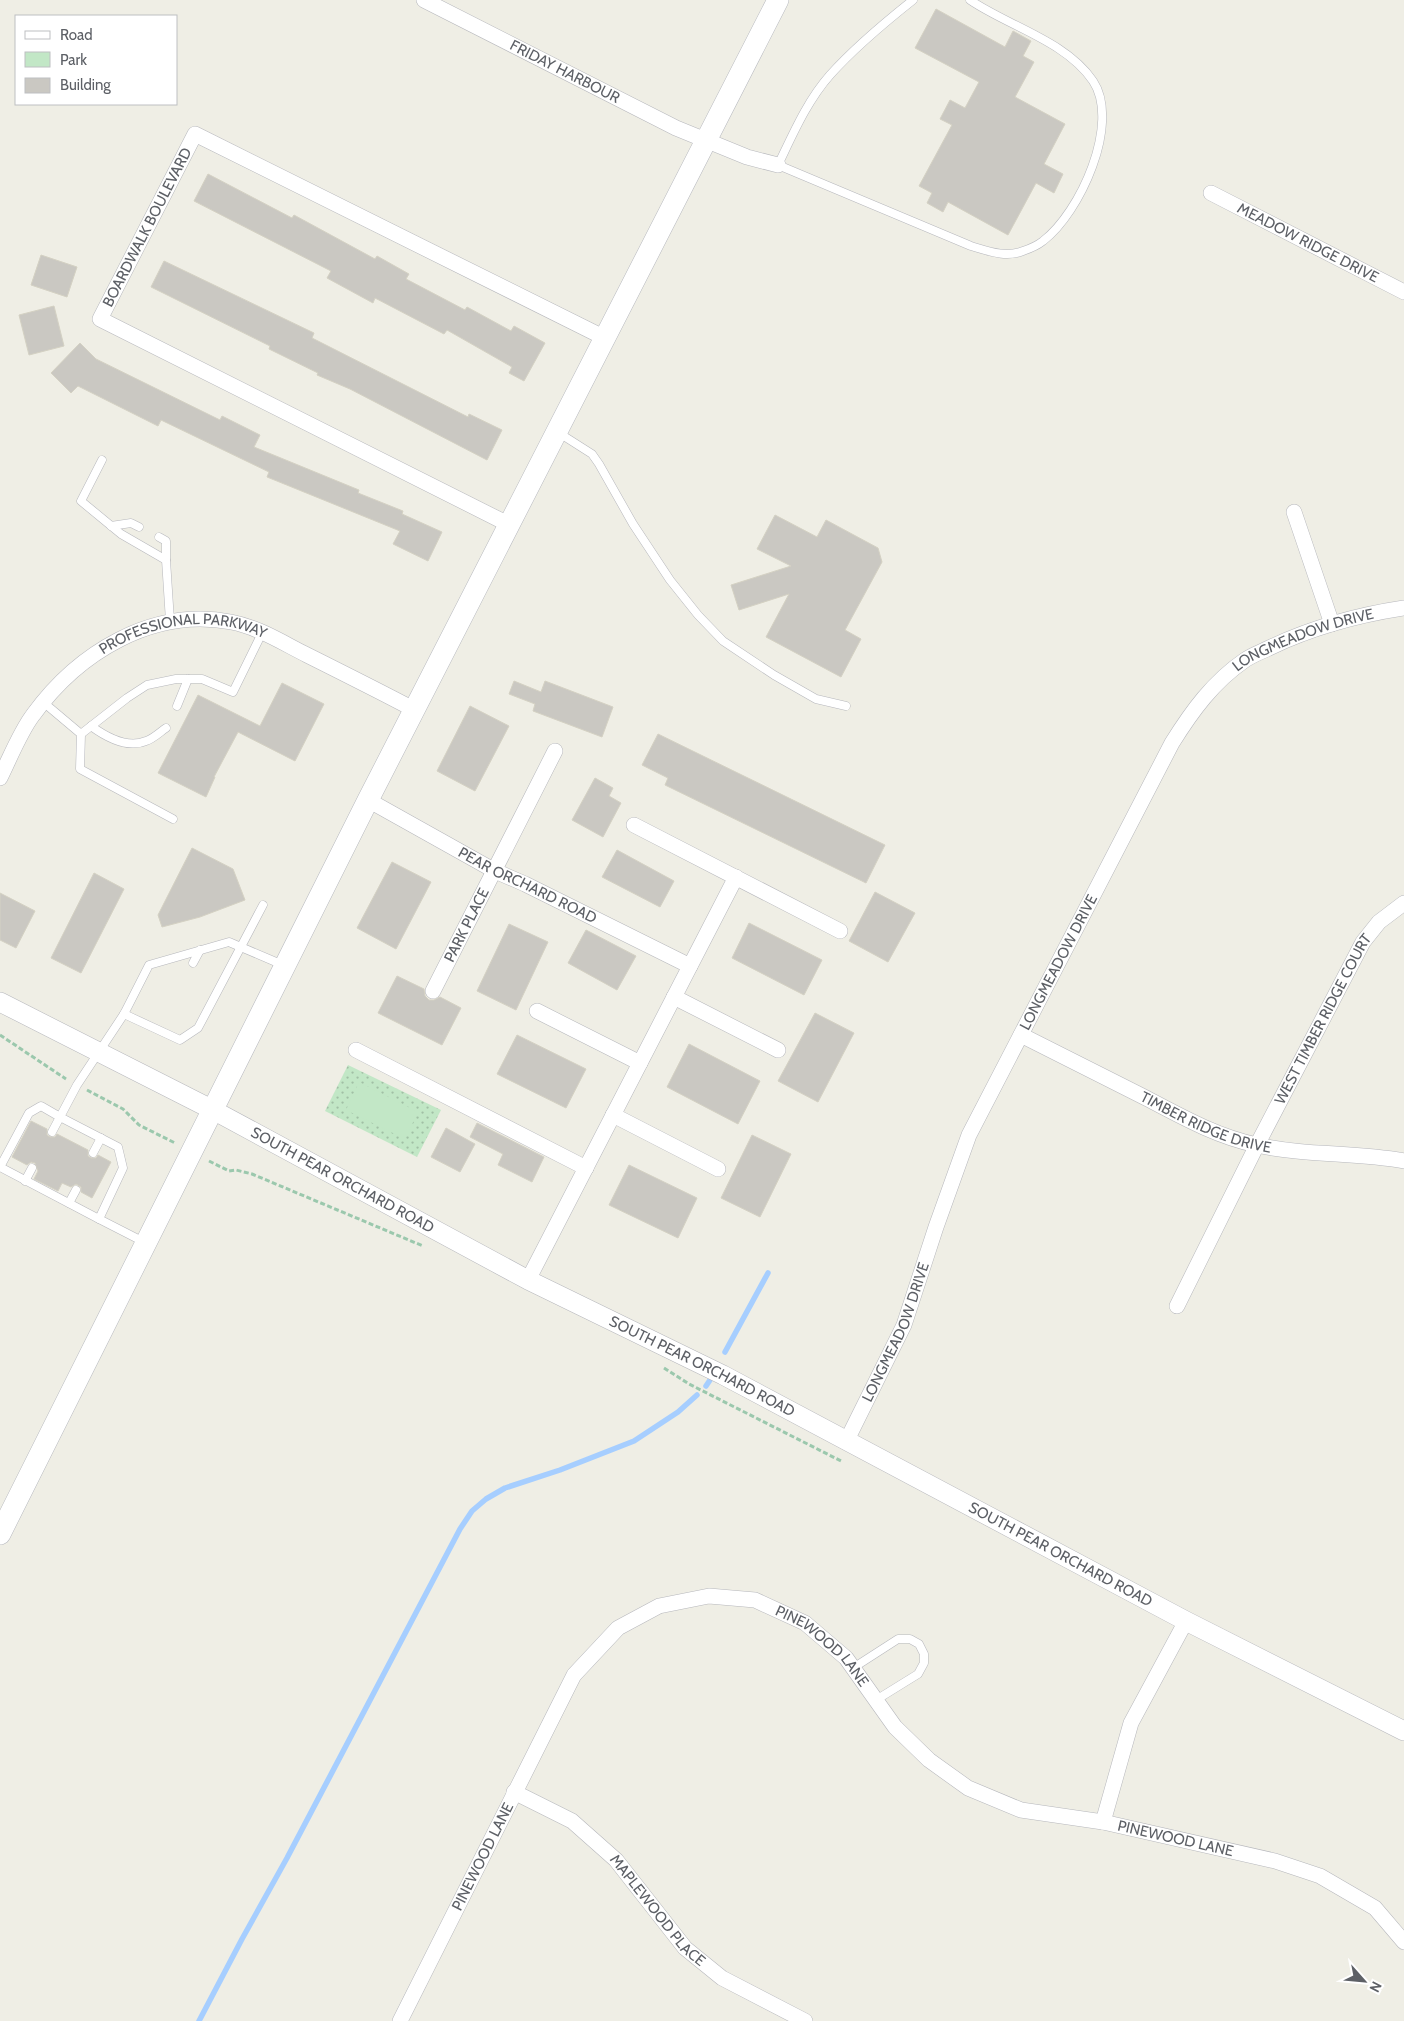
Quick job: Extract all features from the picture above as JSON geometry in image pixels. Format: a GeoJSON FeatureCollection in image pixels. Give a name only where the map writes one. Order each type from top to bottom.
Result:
{"type":"FeatureCollection","features":[{"type":"Feature","properties":{"kind":"main road"},"geometry":{"type":"LineString","coordinates":[[2,1524],[146,1243],[368,800],[778,0]]}},
{"type":"Feature","properties":{"kind":"street","name":"FRIDAY HARBOUR"},"geometry":{"type":"LineString","coordinates":[[424,0],[676,128],[747,156],[778,165]]}},
{"type":"Feature","properties":{"kind":"street","name":"BOARDWALK BOULEVARD"},"geometry":{"type":"LineString","coordinates":[[510,525],[100,319],[195,134],[605,338]]}},
{"type":"Feature","properties":{"kind":"street","name":"MEADOW RIDGE DRIVE"},"geometry":{"type":"LineString","coordinates":[[1211,193],[1404,292]]}},
{"type":"Feature","properties":{"kind":"street"},"geometry":{"type":"LineString","coordinates":[[1294,512],[1332,624]]}},
{"type":"Feature","properties":{"kind":"street","name":"LONGMEADOW DRIVE"},"geometry":{"type":"LineString","coordinates":[[846,1442],[904,1325],[969,1135],[1172,743],[1194,708],[1217,683],[1246,660],[1282,642],[1332,624],[1377,612],[1404,608]]}},
{"type":"Feature","properties":{"kind":"street","name":"PROFESSIONAL PARKWAY"},"geometry":{"type":"LineString","coordinates":[[0,778],[32,716],[55,688],[82,663],[140,629],[170,621],[201,619],[232,622],[262,633],[415,710]]}},
{"type":"Feature","properties":{"kind":"street","name":"PARK PLACE"},"geometry":{"type":"LineString","coordinates":[[433,991],[555,751]]}},
{"type":"Feature","properties":{"kind":"street","name":"PEAR ORCHARD ROAD"},"geometry":{"type":"LineString","coordinates":[[368,800],[495,871],[690,966]]}},
{"type":"Feature","properties":{"kind":"street"},"geometry":{"type":"LineString","coordinates":[[634,825],[840,931]]}},
{"type":"Feature","properties":{"kind":"street"},"geometry":{"type":"LineString","coordinates":[[528,1280],[736,877]]}},
{"type":"Feature","properties":{"kind":"street","name":"WEST TIMBER RIDGE COURT"},"geometry":{"type":"LineString","coordinates":[[1177,1306],[1257,1146],[1363,942],[1379,922],[1404,903]]}},
{"type":"Feature","properties":{"kind":"street"},"geometry":{"type":"LineString","coordinates":[[674,997],[778,1050]]}},
{"type":"Feature","properties":{"kind":"street","name":"SOUTH PEAR ORCHARD ROAD"},"geometry":{"type":"LineString","coordinates":[[0,1002],[213,1110],[528,1280],[723,1375],[1186,1621],[1404,1731]]}},
{"type":"Feature","properties":{"kind":"street"},"geometry":{"type":"LineString","coordinates":[[537,1011],[640,1064]]}},
{"type":"Feature","properties":{"kind":"street","name":"TIMBER RIDGE DRIVE"},"geometry":{"type":"LineString","coordinates":[[1021,1035],[1183,1117],[1227,1137],[1257,1146],[1304,1153],[1383,1157],[1404,1162]]}},
{"type":"Feature","properties":{"kind":"street"},"geometry":{"type":"LineString","coordinates":[[356,1050],[586,1168]]}},
{"type":"Feature","properties":{"kind":"street"},"geometry":{"type":"LineString","coordinates":[[613,1115],[718,1169]]}},
{"type":"Feature","properties":{"kind":"street","name":"PINEWOOD LANE"},"geometry":{"type":"LineString","coordinates":[[400,2021],[574,1675],[618,1628],[659,1606],[709,1596],[755,1600],[805,1623],[846,1658],[895,1726],[929,1760],[968,1788],[1021,1810],[1103,1822],[1275,1861],[1320,1876],[1375,1908],[1404,1942]]}},
{"type":"Feature","properties":{"kind":"street"},"geometry":{"type":"LineString","coordinates":[[1103,1822],[1131,1723],[1186,1621]]}},
{"type":"Feature","properties":{"kind":"street","name":"MAPLEWOOD PLACE"},"geometry":{"type":"LineString","coordinates":[[514,1792],[572,1821],[580,1827],[616,1860],[685,1948],[722,1978],[805,2021]]}},
{"type":"Feature","properties":{"kind":"lane"},"geometry":{"type":"LineString","coordinates":[[913,0],[876,29],[829,76],[801,117],[778,165],[971,246],[999,254],[1022,252],[1044,241],[1064,218],[1085,186],[1100,142],[1103,117],[1100,97],[1094,82],[1083,68],[1061,51],[970,0]]}},
{"type":"Feature","properties":{"kind":"lane"},"geometry":{"type":"LineString","coordinates":[[557,432],[592,454],[633,524],[670,580],[698,615],[723,641],[774,675],[816,699],[846,706]]}},
{"type":"Feature","properties":{"kind":"lane"},"geometry":{"type":"LineString","coordinates":[[102,460],[81,501],[121,534],[166,560]]}},
{"type":"Feature","properties":{"kind":"lane"},"geometry":{"type":"LineString","coordinates":[[111,526],[131,523],[139,527]]}},
{"type":"Feature","properties":{"kind":"lane"},"geometry":{"type":"LineString","coordinates":[[158,537],[166,541],[170,621]]}},
{"type":"Feature","properties":{"kind":"lane"},"geometry":{"type":"LineString","coordinates":[[173,819],[80,769],[81,734],[147,685],[188,679],[202,679],[233,692],[262,633]]}},
{"type":"Feature","properties":{"kind":"lane"},"geometry":{"type":"LineString","coordinates":[[177,706],[188,679]]}},
{"type":"Feature","properties":{"kind":"lane"},"geometry":{"type":"LineString","coordinates":[[43,702],[81,734]]}},
{"type":"Feature","properties":{"kind":"lane"},"geometry":{"type":"LineString","coordinates":[[91,726],[108,738],[132,743],[146,741],[166,728]]}},
{"type":"Feature","properties":{"kind":"lane"},"geometry":{"type":"LineString","coordinates":[[124,1014],[180,1040],[198,1028],[263,905]]}},
{"type":"Feature","properties":{"kind":"lane"},"geometry":{"type":"LineString","coordinates":[[52,1132],[77,1085],[124,1014],[149,965],[229,942],[285,966]]}},
{"type":"Feature","properties":{"kind":"lane"},"geometry":{"type":"LineString","coordinates":[[193,962],[200,950]]}},
{"type":"Feature","properties":{"kind":"lane"},"geometry":{"type":"LineString","coordinates":[[158,1031],[162,1022]]}},
{"type":"Feature","properties":{"kind":"lane"},"geometry":{"type":"LineString","coordinates":[[99,1219],[123,1168],[118,1148],[41,1106],[29,1113],[0,1168],[26,1180],[99,1219],[146,1243]]}},
{"type":"Feature","properties":{"kind":"lane"},"geometry":{"type":"LineString","coordinates":[[93,1153],[101,1138]]}},
{"type":"Feature","properties":{"kind":"lane"},"geometry":{"type":"LineString","coordinates":[[26,1180],[32,1168]]}},
{"type":"Feature","properties":{"kind":"lane"},"geometry":{"type":"LineString","coordinates":[[69,1203],[76,1190]]}},
{"type":"Feature","properties":{"kind":"lane"},"geometry":{"type":"LineString","coordinates":[[853,1668],[898,1639],[910,1639],[919,1644],[924,1654],[924,1663],[918,1674],[876,1700]]}},
{"type":"Feature","properties":{"kind":"path"},"geometry":{"type":"LineString","coordinates":[[0,1035],[53,1072],[123,1109],[139,1125],[229,1172],[236,1170],[252,1174],[431,1249]]}},
{"type":"Feature","properties":{"kind":"path"},"geometry":{"type":"LineString","coordinates":[[658,1364],[682,1380],[846,1463]]}},
{"type":"Feature","properties":{"kind":"green space"},"geometry":{"type":"Polygon","coordinates":[[[348,1065],[441,1110],[417,1157],[325,1111],[348,1065]]]}},
{"type":"Feature","properties":{"kind":"green space"},"geometry":{"type":"Polygon","coordinates":[[[359,1082],[418,1112],[405,1139],[346,1110],[359,1082]]]}},
{"type":"Feature","properties":{"kind":"building"},"geometry":{"type":"Polygon","coordinates":[[[936,9],[1005,47],[1013,31],[1031,41],[1023,56],[1034,62],[1015,97],[1065,124],[1044,164],[1063,174],[1054,193],[1036,183],[1008,235],[948,202],[943,212],[927,203],[932,193],[919,186],[952,125],[940,119],[950,100],[965,108],[979,82],[915,48],[936,9]]]}},
{"type":"Feature","properties":{"kind":"building"},"geometry":{"type":"Polygon","coordinates":[[[208,174],[292,218],[294,215],[375,259],[377,256],[409,274],[406,279],[465,310],[467,307],[511,331],[514,326],[545,343],[524,381],[509,373],[512,367],[447,330],[444,334],[375,298],[373,303],[327,278],[331,271],[194,201],[208,174]]]}},
{"type":"Feature","properties":{"kind":"building"},"geometry":{"type":"Polygon","coordinates":[[[41,255],[77,267],[67,297],[31,285],[41,255]]]}},
{"type":"Feature","properties":{"kind":"building"},"geometry":{"type":"Polygon","coordinates":[[[164,261],[314,333],[312,338],[468,417],[469,414],[502,430],[487,460],[350,389],[317,375],[318,373],[269,349],[270,346],[151,287],[164,261]]]}},
{"type":"Feature","properties":{"kind":"building"},"geometry":{"type":"Polygon","coordinates":[[[54,306],[64,346],[29,355],[19,315],[54,306]]]}},
{"type":"Feature","properties":{"kind":"building"},"geometry":{"type":"Polygon","coordinates":[[[80,343],[96,359],[220,420],[222,416],[260,435],[254,447],[359,490],[358,493],[403,511],[402,514],[442,532],[428,561],[393,544],[400,531],[267,477],[269,472],[161,420],[158,426],[78,386],[71,393],[51,373],[80,343]]]}},
{"type":"Feature","properties":{"kind":"building"},"geometry":{"type":"Polygon","coordinates":[[[775,515],[817,537],[826,520],[878,548],[882,562],[845,630],[861,639],[841,677],[766,637],[789,594],[739,610],[731,585],[791,566],[757,549],[775,515]]]}},
{"type":"Feature","properties":{"kind":"building"},"geometry":{"type":"Polygon","coordinates":[[[514,681],[541,692],[545,681],[613,707],[602,737],[533,711],[535,704],[509,694],[514,681]]]}},
{"type":"Feature","properties":{"kind":"building"},"geometry":{"type":"Polygon","coordinates":[[[282,683],[324,704],[295,761],[238,732],[214,777],[206,797],[158,773],[198,695],[260,726],[282,683]]]}},
{"type":"Feature","properties":{"kind":"building"},"geometry":{"type":"Polygon","coordinates":[[[470,706],[509,726],[475,791],[437,771],[470,706]]]}},
{"type":"Feature","properties":{"kind":"building"},"geometry":{"type":"Polygon","coordinates":[[[658,734],[885,845],[866,883],[665,785],[668,778],[642,765],[658,734]]]}},
{"type":"Feature","properties":{"kind":"building"},"geometry":{"type":"Polygon","coordinates":[[[595,778],[613,788],[609,796],[621,803],[603,837],[572,820],[595,778]]]}},
{"type":"Feature","properties":{"kind":"building"},"geometry":{"type":"Polygon","coordinates":[[[192,848],[233,869],[245,900],[200,917],[162,927],[158,915],[192,848]]]}},
{"type":"Feature","properties":{"kind":"building"},"geometry":{"type":"Polygon","coordinates":[[[617,850],[674,881],[660,907],[602,877],[617,850]]]}},
{"type":"Feature","properties":{"kind":"building"},"geometry":{"type":"Polygon","coordinates":[[[392,862],[431,882],[396,949],[357,928],[392,862]]]}},
{"type":"Feature","properties":{"kind":"building"},"geometry":{"type":"Polygon","coordinates":[[[94,873],[124,889],[81,973],[51,958],[94,873]]]}},
{"type":"Feature","properties":{"kind":"building"},"geometry":{"type":"Polygon","coordinates":[[[875,892],[915,913],[888,962],[849,941],[875,892]]]}},
{"type":"Feature","properties":{"kind":"building"},"geometry":{"type":"Polygon","coordinates":[[[0,893],[35,911],[16,948],[0,940],[0,893]]]}},
{"type":"Feature","properties":{"kind":"building"},"geometry":{"type":"Polygon","coordinates":[[[749,923],[822,960],[804,995],[732,958],[749,923]]]}},
{"type":"Feature","properties":{"kind":"building"},"geometry":{"type":"Polygon","coordinates":[[[509,924],[548,942],[516,1010],[477,991],[509,924]]]}},
{"type":"Feature","properties":{"kind":"building"},"geometry":{"type":"Polygon","coordinates":[[[586,930],[636,956],[617,990],[568,963],[586,930]]]}},
{"type":"Feature","properties":{"kind":"building"},"geometry":{"type":"Polygon","coordinates":[[[397,976],[424,989],[425,996],[429,1000],[440,997],[461,1008],[442,1045],[378,1013],[397,976]]]}},
{"type":"Feature","properties":{"kind":"building"},"geometry":{"type":"Polygon","coordinates":[[[815,1013],[854,1033],[818,1102],[778,1081],[815,1013]]]}},
{"type":"Feature","properties":{"kind":"building"},"geometry":{"type":"Polygon","coordinates":[[[517,1035],[586,1069],[566,1108],[497,1074],[517,1035]]]}},
{"type":"Feature","properties":{"kind":"building"},"geometry":{"type":"Polygon","coordinates":[[[689,1044],[760,1081],[738,1124],[667,1087],[689,1044]]]}},
{"type":"Feature","properties":{"kind":"building"},"geometry":{"type":"Polygon","coordinates":[[[31,1121],[47,1129],[47,1135],[50,1137],[55,1137],[57,1134],[88,1150],[88,1156],[91,1158],[96,1158],[98,1155],[111,1162],[92,1198],[81,1192],[81,1187],[76,1184],[71,1187],[62,1183],[58,1191],[34,1179],[38,1171],[35,1163],[31,1162],[27,1165],[12,1157],[31,1121]]]}},
{"type":"Feature","properties":{"kind":"building"},"geometry":{"type":"Polygon","coordinates":[[[477,1123],[544,1157],[532,1182],[498,1165],[503,1154],[470,1137],[477,1123]]]}},
{"type":"Feature","properties":{"kind":"building"},"geometry":{"type":"Polygon","coordinates":[[[446,1128],[475,1144],[460,1172],[431,1157],[446,1128]]]}},
{"type":"Feature","properties":{"kind":"building"},"geometry":{"type":"Polygon","coordinates":[[[752,1135],[791,1154],[760,1217],[721,1198],[752,1135]]]}},
{"type":"Feature","properties":{"kind":"building"},"geometry":{"type":"Polygon","coordinates":[[[629,1165],[697,1198],[678,1238],[609,1205],[629,1165]]]}},
{"type":"Feature","properties":{"kind":"waterway"},"geometry":{"type":"LineString","coordinates":[[725,1352],[768,1273]]}},
{"type":"Feature","properties":{"kind":"waterway"},"geometry":{"type":"LineString","coordinates":[[706,1386],[710,1380]]}},
{"type":"Feature","properties":{"kind":"waterway"},"geometry":{"type":"LineString","coordinates":[[199,2021],[460,1529],[472,1511],[486,1499],[505,1488],[560,1470],[634,1441],[678,1412],[697,1395]]}}]}
